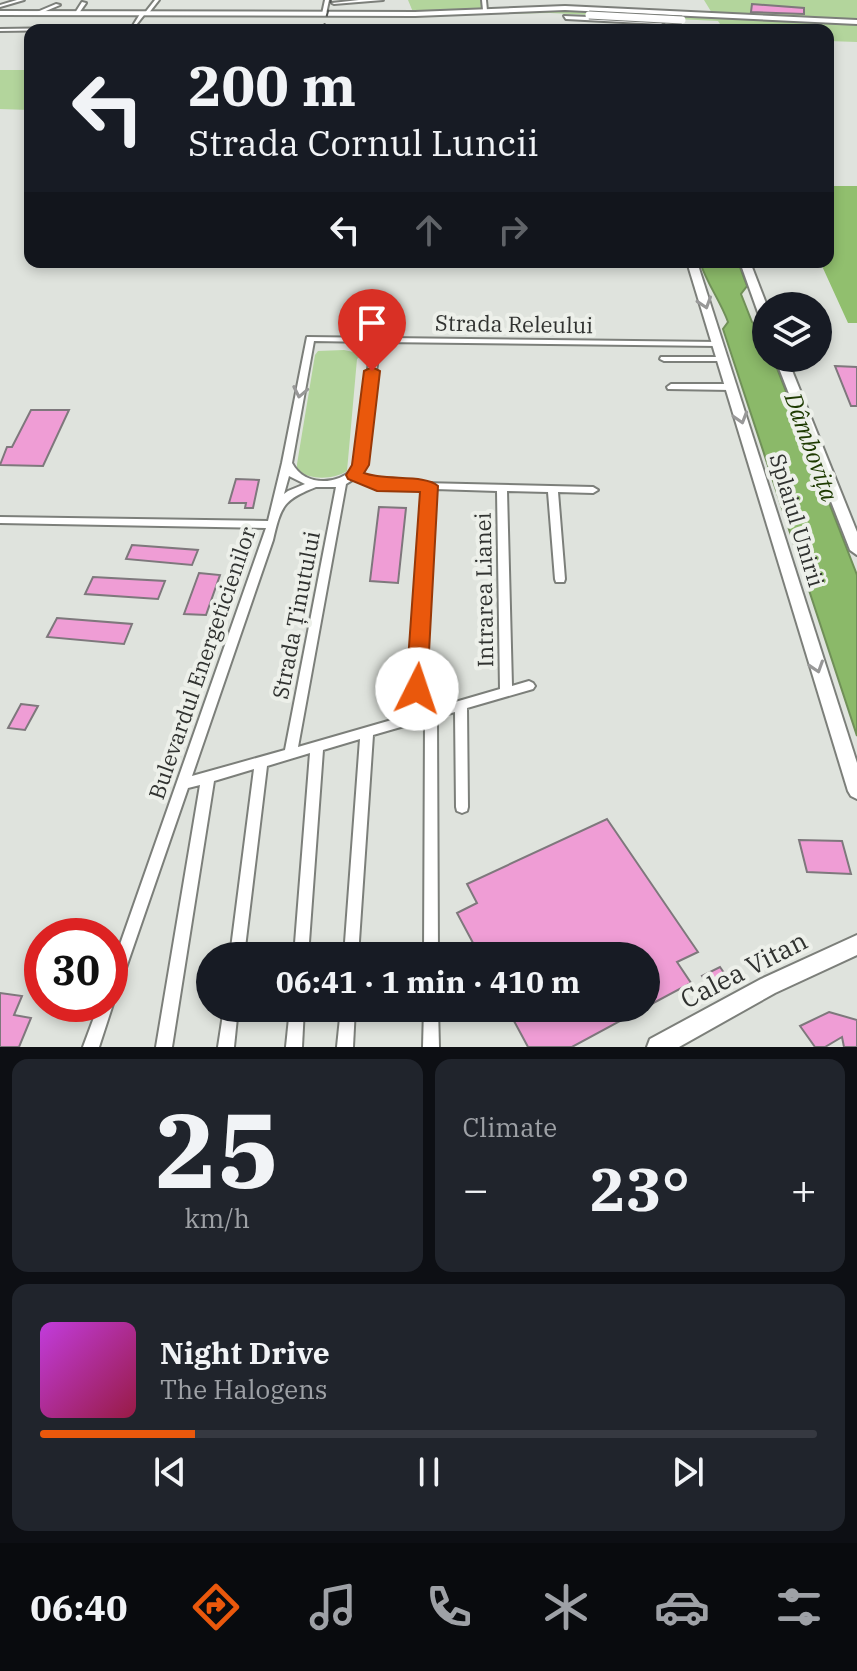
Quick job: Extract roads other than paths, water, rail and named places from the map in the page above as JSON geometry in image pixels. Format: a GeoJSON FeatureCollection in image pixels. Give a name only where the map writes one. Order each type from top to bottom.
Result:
{"type":"FeatureCollection","features":[{"type":"Feature","properties":{"kind":"main road"},"geometry":{"type":"LineString","coordinates":[[0,14],[415,16],[589,13],[609,4],[647,5],[677,17]]}},
{"type":"Feature","properties":{"kind":"main road"},"geometry":{"type":"LineString","coordinates":[[609,4],[615,24]]}},
{"type":"Feature","properties":{"kind":"main road"},"geometry":{"type":"LineString","coordinates":[[647,5],[654,24]]}},
{"type":"Feature","properties":{"kind":"main road"},"geometry":{"type":"LineString","coordinates":[[0,14],[415,16],[485,10],[857,25]]}},
{"type":"Feature","properties":{"kind":"main road"},"geometry":{"type":"LineString","coordinates":[[589,13],[612,24]]}},
{"type":"Feature","properties":{"kind":"main road"},"geometry":{"type":"LineString","coordinates":[[662,24],[677,17]]}},
{"type":"Feature","properties":{"kind":"main road","name":"Splaiul Unirii"},"geometry":{"type":"LineString","coordinates":[[694,268],[857,791]]}},
{"type":"Feature","properties":{"kind":"main road"},"geometry":{"type":"LineString","coordinates":[[747,268],[756,292]]}},
{"type":"Feature","properties":{"kind":"main road","name":"Splaiul Unirii"},"geometry":{"type":"LineString","coordinates":[[787,372],[857,550]]}},
{"type":"Feature","properties":{"kind":"main road","name":"Calea Vitan"},"geometry":{"type":"LineString","coordinates":[[658,1047],[768,986],[857,945]]}},
{"type":"Feature","properties":{"kind":"street"},"geometry":{"type":"LineString","coordinates":[[0,6],[22,0]]}},
{"type":"Feature","properties":{"kind":"street"},"geometry":{"type":"LineString","coordinates":[[43,3],[51,0]]}},
{"type":"Feature","properties":{"kind":"street"},"geometry":{"type":"LineString","coordinates":[[136,24],[157,0]]}},
{"type":"Feature","properties":{"kind":"street"},"geometry":{"type":"LineString","coordinates":[[327,14],[326,2],[381,0]]}},
{"type":"Feature","properties":{"kind":"street"},"geometry":{"type":"LineString","coordinates":[[484,0],[485,10]]}},
{"type":"Feature","properties":{"kind":"street"},"geometry":{"type":"LineString","coordinates":[[327,14],[337,1]]}},
{"type":"Feature","properties":{"kind":"street"},"geometry":{"type":"LineString","coordinates":[[77,12],[84,3]]}},
{"type":"Feature","properties":{"kind":"street"},"geometry":{"type":"LineString","coordinates":[[39,12],[58,5]]}},
{"type":"Feature","properties":{"kind":"street"},"geometry":{"type":"LineString","coordinates":[[0,30],[24,30]]}},
{"type":"Feature","properties":{"kind":"street","name":"Strada Releului"},"geometry":{"type":"LineString","coordinates":[[310,339],[720,351]]}},
{"type":"Feature","properties":{"kind":"street","name":"Bulevardul Energeticienilor"},"geometry":{"type":"LineString","coordinates":[[128,943],[277,509],[310,339]]}},
{"type":"Feature","properties":{"kind":"street"},"geometry":{"type":"LineString","coordinates":[[287,463],[293,475],[318,483],[341,484],[354,475],[361,465],[376,340]]}},
{"type":"Feature","properties":{"kind":"street"},"geometry":{"type":"LineString","coordinates":[[664,359],[720,351]]}},
{"type":"Feature","properties":{"kind":"street"},"geometry":{"type":"LineString","coordinates":[[671,387],[731,387]]}},
{"type":"Feature","properties":{"kind":"street"},"geometry":{"type":"LineString","coordinates":[[354,475],[377,485],[593,490]]}},
{"type":"Feature","properties":{"kind":"street"},"geometry":{"type":"LineString","coordinates":[[277,509],[291,493],[318,483]]}},
{"type":"Feature","properties":{"kind":"street","name":"Strada Ținutului"},"geometry":{"type":"LineString","coordinates":[[290,754],[341,484]]}},
{"type":"Feature","properties":{"kind":"street"},"geometry":{"type":"LineString","coordinates":[[415,718],[430,486]]}},
{"type":"Feature","properties":{"kind":"street","name":"Intrarea Lianei"},"geometry":{"type":"LineString","coordinates":[[502,488],[506,692]]}},
{"type":"Feature","properties":{"kind":"street"},"geometry":{"type":"LineString","coordinates":[[553,489],[560,579]]}},
{"type":"Feature","properties":{"kind":"street"},"geometry":{"type":"LineString","coordinates":[[0,520],[272,525]]}},
{"type":"Feature","properties":{"kind":"street"},"geometry":{"type":"LineString","coordinates":[[184,784],[529,686]]}},
{"type":"Feature","properties":{"kind":"street"},"geometry":{"type":"LineString","coordinates":[[461,705],[462,807]]}},
{"type":"Feature","properties":{"kind":"street"},"geometry":{"type":"LineString","coordinates":[[431,714],[431,942]]}},
{"type":"Feature","properties":{"kind":"street"},"geometry":{"type":"LineString","coordinates":[[352,942],[367,732]]}},
{"type":"Feature","properties":{"kind":"street"},"geometry":{"type":"LineString","coordinates":[[302,942],[317,746]]}},
{"type":"Feature","properties":{"kind":"street"},"geometry":{"type":"LineString","coordinates":[[239,942],[261,762]]}},
{"type":"Feature","properties":{"kind":"street"},"geometry":{"type":"LineString","coordinates":[[164,1047],[208,777]]}},
{"type":"Feature","properties":{"kind":"street"},"geometry":{"type":"LineString","coordinates":[[91,1047],[100,1022]]}},
{"type":"Feature","properties":{"kind":"street"},"geometry":{"type":"LineString","coordinates":[[226,1047],[229,1022]]}},
{"type":"Feature","properties":{"kind":"street"},"geometry":{"type":"LineString","coordinates":[[294,1047],[296,1022]]}},
{"type":"Feature","properties":{"kind":"street"},"geometry":{"type":"LineString","coordinates":[[345,1047],[347,1022]]}},
{"type":"Feature","properties":{"kind":"street"},"geometry":{"type":"LineString","coordinates":[[431,1022],[431,1047]]}},
{"type":"Feature","properties":{"kind":"railway"},"geometry":{"type":"LineString","coordinates":[[325,24],[331,0]]}},
{"type":"Feature","properties":{"kind":"water label","name":"Dâmbovița"},"geometry":{"type":"Point","coordinates":[811,447]}}]}
